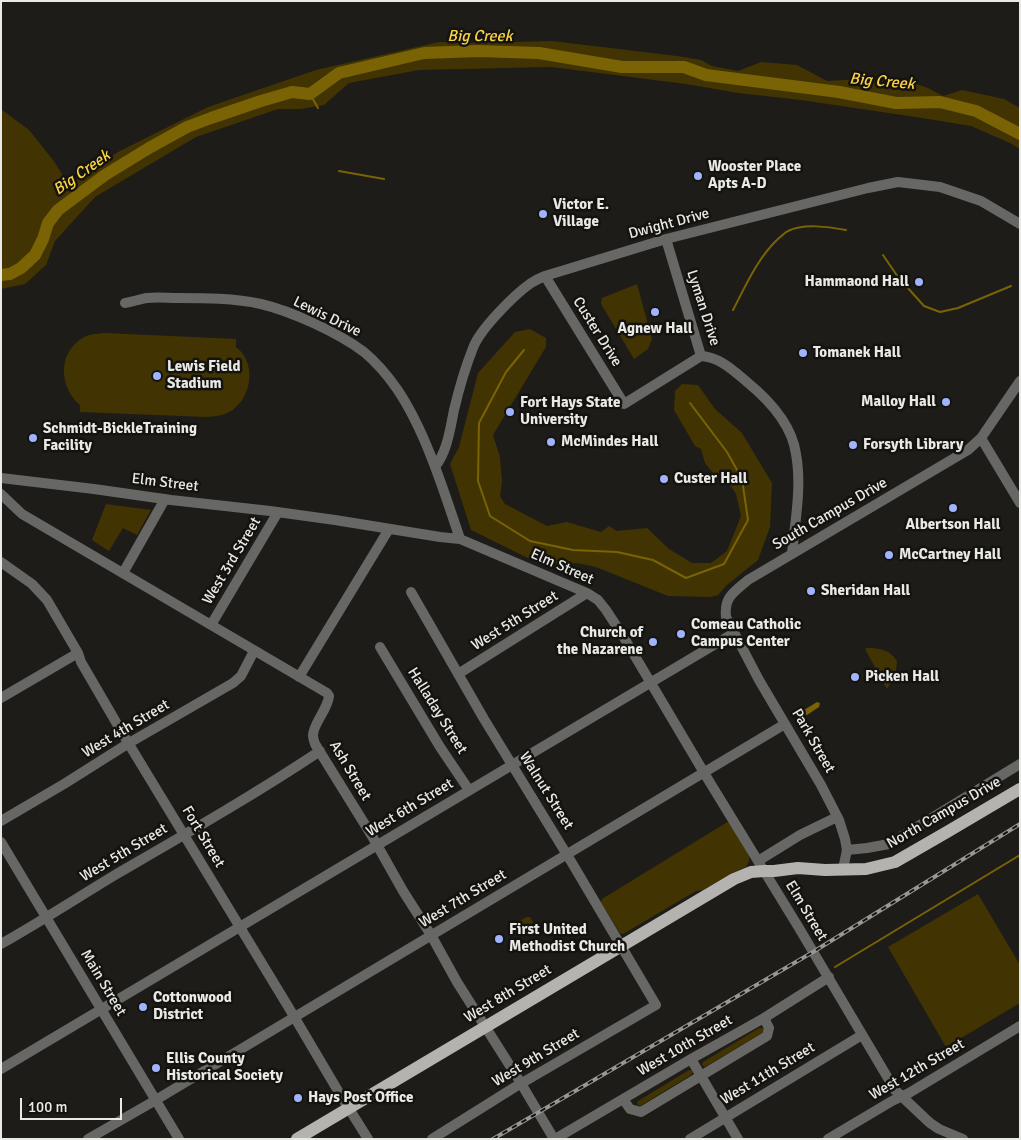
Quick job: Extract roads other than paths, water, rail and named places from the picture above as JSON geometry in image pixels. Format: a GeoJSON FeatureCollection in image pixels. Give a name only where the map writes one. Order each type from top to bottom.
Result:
{"type":"FeatureCollection","features":[{"type":"Feature","properties":{"kind":"main road","name":"North Campus Drive"},"geometry":{"type":"LineString","coordinates":[[825,870],[866,869],[895,862],[1020,789]]}},
{"type":"Feature","properties":{"kind":"main road","name":"West 8th Street"},"geometry":{"type":"LineString","coordinates":[[297,1139],[734,879],[761,866],[774,871],[798,868],[825,870]]}},
{"type":"Feature","properties":{"kind":"street","name":"Dwight Drive"},"geometry":{"type":"LineString","coordinates":[[434,467],[441,460],[459,390],[473,346],[502,308],[531,283],[545,276],[666,239],[898,182],[940,187],[981,201],[1020,224]]}},
{"type":"Feature","properties":{"kind":"street","name":"Lyman Drive"},"geometry":{"type":"LineString","coordinates":[[666,239],[701,356],[708,356],[720,361],[754,387],[780,417],[790,434],[796,453],[799,487],[792,554]]}},
{"type":"Feature","properties":{"kind":"street","name":"Custer Drive"},"geometry":{"type":"LineString","coordinates":[[545,276],[624,404],[701,356]]}},
{"type":"Feature","properties":{"kind":"street","name":"Lewis Drive"},"geometry":{"type":"LineString","coordinates":[[125,303],[147,298],[194,298],[225,299],[261,304],[336,334],[364,352],[396,388],[409,410],[422,436],[460,539]]}},
{"type":"Feature","properties":{"kind":"street","name":"South Campus Drive"},"geometry":{"type":"LineString","coordinates":[[734,633],[726,617],[725,607],[727,600],[748,580],[968,450],[980,438],[1020,381]]}},
{"type":"Feature","properties":{"kind":"street"},"geometry":{"type":"LineString","coordinates":[[980,438],[1020,503]]}},
{"type":"Feature","properties":{"kind":"street","name":"Elm Street"},"geometry":{"type":"LineString","coordinates":[[1,478],[278,512],[460,539],[587,593],[598,600],[623,636],[703,773],[829,978],[895,1090],[930,1123],[953,1136],[963,1139]]}},
{"type":"Feature","properties":{"kind":"street","name":"Ash Street"},"geometry":{"type":"LineString","coordinates":[[1,494],[22,514],[329,696],[329,702],[313,735],[315,744],[377,845],[402,891],[431,935],[457,982],[555,1139]]}},
{"type":"Feature","properties":{"kind":"street"},"geometry":{"type":"LineString","coordinates":[[123,573],[166,499]]}},
{"type":"Feature","properties":{"kind":"street","name":"West 3rd Street"},"geometry":{"type":"LineString","coordinates":[[211,625],[278,512]]}},
{"type":"Feature","properties":{"kind":"street"},"geometry":{"type":"LineString","coordinates":[[298,677],[389,529]]}},
{"type":"Feature","properties":{"kind":"street","name":"Fort Street"},"geometry":{"type":"LineString","coordinates":[[1,562],[32,584],[47,600],[129,743],[368,1139]]}},
{"type":"Feature","properties":{"kind":"street","name":"Walnut Street"},"geometry":{"type":"LineString","coordinates":[[411,592],[512,765],[656,1004]]}},
{"type":"Feature","properties":{"kind":"street","name":"West 5th Street"},"geometry":{"type":"LineString","coordinates":[[458,674],[587,593]]}},
{"type":"Feature","properties":{"kind":"street","name":"West 6th Street"},"geometry":{"type":"LineString","coordinates":[[1,1069],[734,633]]}},
{"type":"Feature","properties":{"kind":"street","name":"Park Street"},"geometry":{"type":"LineString","coordinates":[[734,633],[759,680],[821,785],[837,817],[847,850],[843,870]]}},
{"type":"Feature","properties":{"kind":"street","name":"Halladay Street"},"geometry":{"type":"LineString","coordinates":[[380,647],[440,747],[469,790]]}},
{"type":"Feature","properties":{"kind":"street","name":"West 4th Street"},"geometry":{"type":"LineString","coordinates":[[1,821],[129,743],[233,683],[240,676],[254,650]]}},
{"type":"Feature","properties":{"kind":"street"},"geometry":{"type":"LineString","coordinates":[[1,698],[78,653]]}},
{"type":"Feature","properties":{"kind":"street","name":"West 7th Street"},"geometry":{"type":"LineString","coordinates":[[88,1139],[785,724]]}},
{"type":"Feature","properties":{"kind":"street","name":"West 5th Street"},"geometry":{"type":"LineString","coordinates":[[1,944],[47,918],[320,751]]}},
{"type":"Feature","properties":{"kind":"street","name":"North Campus Drive"},"geometry":{"type":"LineString","coordinates":[[847,850],[888,844],[1020,764]]}},
{"type":"Feature","properties":{"kind":"street"},"geometry":{"type":"LineString","coordinates":[[761,866],[800,835],[837,817]]}},
{"type":"Feature","properties":{"kind":"street","name":"Main Street"},"geometry":{"type":"LineString","coordinates":[[1,842],[179,1139]]}},
{"type":"Feature","properties":{"kind":"street","name":"West 10th Street"},"geometry":{"type":"LineString","coordinates":[[555,1139],[764,1018],[829,978]]}},
{"type":"Feature","properties":{"kind":"street","name":"West 9th Street"},"geometry":{"type":"LineString","coordinates":[[432,1139],[656,1004]]}},
{"type":"Feature","properties":{"kind":"street"},"geometry":{"type":"LineString","coordinates":[[623,1098],[630,1109],[640,1112],[767,1036],[769,1028],[764,1018]]}},
{"type":"Feature","properties":{"kind":"street","name":"West 12th Street"},"geometry":{"type":"LineString","coordinates":[[828,1139],[1020,1026]]}},
{"type":"Feature","properties":{"kind":"street","name":"West 11th Street"},"geometry":{"type":"LineString","coordinates":[[690,1139],[862,1035]]}},
{"type":"Feature","properties":{"kind":"street"},"geometry":{"type":"LineString","coordinates":[[691,1059],[738,1139]]}},
{"type":"Feature","properties":{"kind":"waterway","name":"Big Creek"},"geometry":{"type":"LineString","coordinates":[[1,275],[10,274],[21,268],[35,255],[48,223],[58,210],[105,175],[187,127],[292,92],[310,94],[339,73],[424,53],[478,51],[539,53],[622,67],[684,67],[706,75],[839,92],[896,103],[940,102],[976,111],[1020,134]]}},
{"type":"Feature","properties":{"kind":"waterway"},"geometry":{"type":"LineString","coordinates":[[310,94],[318,108]]}},
{"type":"Feature","properties":{"kind":"waterway"},"geometry":{"type":"LineString","coordinates":[[339,171],[384,179]]}},
{"type":"Feature","properties":{"kind":"waterway"},"geometry":{"type":"LineString","coordinates":[[733,310],[765,254],[786,232],[809,226],[846,230]]}},
{"type":"Feature","properties":{"kind":"waterway"},"geometry":{"type":"LineString","coordinates":[[883,255],[898,277],[924,306],[940,312],[958,308],[1011,286]]}},
{"type":"Feature","properties":{"kind":"waterway"},"geometry":{"type":"LineString","coordinates":[[524,350],[506,372],[479,423],[478,481],[490,516],[530,541],[573,550],[617,552],[653,560],[686,578],[724,564],[748,520],[742,479],[727,452],[690,403]]}},
{"type":"Feature","properties":{"kind":"waterway"},"geometry":{"type":"LineString","coordinates":[[835,967],[1020,855]]}},
{"type":"Feature","properties":{"kind":"railway"},"geometry":{"type":"LineString","coordinates":[[493,1139],[813,952],[1020,824]]}},
{"type":"Feature","properties":{"kind":"place","name":"Wooster Place Apts A-D"},"geometry":{"type":"Point","coordinates":[698,176]}},
{"type":"Feature","properties":{"kind":"place","name":"Victor E. Village"},"geometry":{"type":"Point","coordinates":[543,214]}},
{"type":"Feature","properties":{"kind":"place","name":"Hammaond Hall"},"geometry":{"type":"Point","coordinates":[919,282]}},
{"type":"Feature","properties":{"kind":"place","name":"Agnew Hall"},"geometry":{"type":"Point","coordinates":[655,312]}},
{"type":"Feature","properties":{"kind":"place","name":"Tomanek Hall"},"geometry":{"type":"Point","coordinates":[803,353]}},
{"type":"Feature","properties":{"kind":"place","name":"Lewis Field Stadium"},"geometry":{"type":"Point","coordinates":[157,376]}},
{"type":"Feature","properties":{"kind":"place","name":"Malloy Hall"},"geometry":{"type":"Point","coordinates":[946,402]}},
{"type":"Feature","properties":{"kind":"place","name":"Fort Hays State University"},"geometry":{"type":"Point","coordinates":[510,412]}},
{"type":"Feature","properties":{"kind":"place","name":"Schmidt-BickleTraining Facility"},"geometry":{"type":"Point","coordinates":[33,438]}},
{"type":"Feature","properties":{"kind":"place","name":"McMindes Hall"},"geometry":{"type":"Point","coordinates":[551,442]}},
{"type":"Feature","properties":{"kind":"place","name":"Forsyth Library"},"geometry":{"type":"Point","coordinates":[853,445]}},
{"type":"Feature","properties":{"kind":"place","name":"Custer Hall"},"geometry":{"type":"Point","coordinates":[664,479]}},
{"type":"Feature","properties":{"kind":"place","name":"Albertson Hall"},"geometry":{"type":"Point","coordinates":[953,508]}},
{"type":"Feature","properties":{"kind":"place","name":"McCartney Hall"},"geometry":{"type":"Point","coordinates":[889,555]}},
{"type":"Feature","properties":{"kind":"place","name":"Sheridan Hall"},"geometry":{"type":"Point","coordinates":[811,591]}},
{"type":"Feature","properties":{"kind":"place","name":"Comeau Catholic Campus Center"},"geometry":{"type":"Point","coordinates":[681,634]}},
{"type":"Feature","properties":{"kind":"place","name":"Church of the Nazarene"},"geometry":{"type":"Point","coordinates":[653,642]}},
{"type":"Feature","properties":{"kind":"place","name":"Picken Hall"},"geometry":{"type":"Point","coordinates":[855,677]}},
{"type":"Feature","properties":{"kind":"place","name":"First United Methodist Church"},"geometry":{"type":"Point","coordinates":[499,939]}},
{"type":"Feature","properties":{"kind":"place","name":"Cottonwood District"},"geometry":{"type":"Point","coordinates":[143,1007]}},
{"type":"Feature","properties":{"kind":"place","name":"Ellis County Historical Society"},"geometry":{"type":"Point","coordinates":[156,1068]}},
{"type":"Feature","properties":{"kind":"place","name":"Hays Post Office"},"geometry":{"type":"Point","coordinates":[298,1098]}}]}
